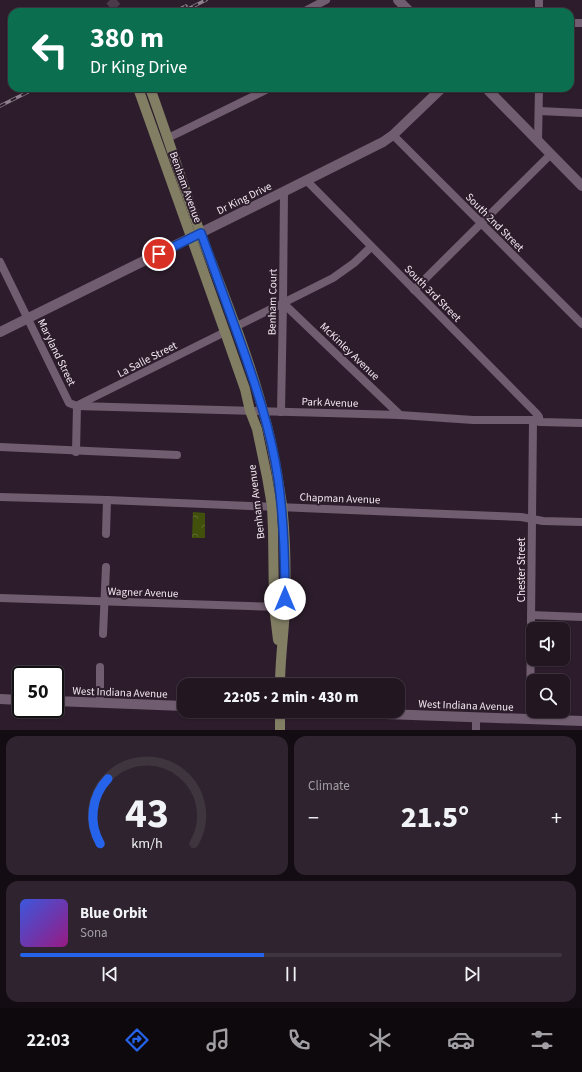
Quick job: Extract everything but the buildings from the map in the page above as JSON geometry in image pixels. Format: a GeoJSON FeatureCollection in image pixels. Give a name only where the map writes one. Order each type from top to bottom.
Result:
{"type":"FeatureCollection","features":[{"type":"Feature","properties":{"kind":"main road","name":"Benham Avenue"},"geometry":{"type":"LineString","coordinates":[[140,92],[196,235],[235,327],[263,411],[274,459],[277,506],[273,530],[280,607],[280,678]]}},
{"type":"Feature","properties":{"kind":"main road","name":"Benham Avenue"},"geometry":{"type":"LineString","coordinates":[[151,92],[168,138],[225,332],[245,389],[277,506]]}},
{"type":"Feature","properties":{"kind":"main road"},"geometry":{"type":"LineString","coordinates":[[280,718],[280,730]]}},
{"type":"Feature","properties":{"kind":"street"},"geometry":{"type":"LineString","coordinates":[[311,8],[326,0]]}},
{"type":"Feature","properties":{"kind":"street"},"geometry":{"type":"LineString","coordinates":[[398,0],[406,8]]}},
{"type":"Feature","properties":{"kind":"street"},"geometry":{"type":"LineString","coordinates":[[168,138],[262,92]]}},
{"type":"Feature","properties":{"kind":"street","name":"Dr King Drive"},"geometry":{"type":"LineString","coordinates":[[0,332],[383,142],[393,135],[438,92]]}},
{"type":"Feature","properties":{"kind":"street"},"geometry":{"type":"LineString","coordinates":[[490,92],[582,186]]}},
{"type":"Feature","properties":{"kind":"street"},"geometry":{"type":"LineString","coordinates":[[538,141],[539,92]]}},
{"type":"Feature","properties":{"kind":"street"},"geometry":{"type":"LineString","coordinates":[[539,111],[582,113]]}},
{"type":"Feature","properties":{"kind":"street","name":"South 2nd Street"},"geometry":{"type":"LineString","coordinates":[[393,135],[582,324]]}},
{"type":"Feature","properties":{"kind":"street"},"geometry":{"type":"LineString","coordinates":[[414,290],[551,154]]}},
{"type":"Feature","properties":{"kind":"street","name":"South 3rd Street"},"geometry":{"type":"LineString","coordinates":[[306,180],[536,413],[539,417],[536,421]]}},
{"type":"Feature","properties":{"kind":"street","name":"Benham Court"},"geometry":{"type":"LineString","coordinates":[[281,412],[284,303],[284,192]]}},
{"type":"Feature","properties":{"kind":"street"},"geometry":{"type":"LineString","coordinates":[[235,327],[333,278],[354,263],[371,247]]}},
{"type":"Feature","properties":{"kind":"street","name":"Maryland Street"},"geometry":{"type":"LineString","coordinates":[[0,262],[69,403],[77,406]]}},
{"type":"Feature","properties":{"kind":"street","name":"McKinley Avenue"},"geometry":{"type":"LineString","coordinates":[[284,303],[400,416]]}},
{"type":"Feature","properties":{"kind":"street","name":"La Salle Street"},"geometry":{"type":"LineString","coordinates":[[77,406],[225,332]]}},
{"type":"Feature","properties":{"kind":"street"},"geometry":{"type":"LineString","coordinates":[[76,451],[77,406]]}},
{"type":"Feature","properties":{"kind":"street","name":"Park Avenue"},"geometry":{"type":"LineString","coordinates":[[77,406],[263,411],[582,423]]}},
{"type":"Feature","properties":{"kind":"street","name":"Chester Street"},"geometry":{"type":"LineString","coordinates":[[530,720],[532,519],[536,421]]}},
{"type":"Feature","properties":{"kind":"street"},"geometry":{"type":"LineString","coordinates":[[0,447],[176,455]]}},
{"type":"Feature","properties":{"kind":"street","name":"Chapman Avenue"},"geometry":{"type":"LineString","coordinates":[[0,497],[277,506],[522,517],[543,521],[582,522]]}},
{"type":"Feature","properties":{"kind":"street"},"geometry":{"type":"LineString","coordinates":[[106,534],[107,500]]}},
{"type":"Feature","properties":{"kind":"street"},"geometry":{"type":"LineString","coordinates":[[103,634],[106,567]]}},
{"type":"Feature","properties":{"kind":"street","name":"Wagner Avenue"},"geometry":{"type":"LineString","coordinates":[[0,598],[280,607]]}},
{"type":"Feature","properties":{"kind":"street"},"geometry":{"type":"LineString","coordinates":[[532,615],[582,617]]}},
{"type":"Feature","properties":{"kind":"street"},"geometry":{"type":"LineString","coordinates":[[100,667],[100,703]]}},
{"type":"Feature","properties":{"kind":"street"},"geometry":{"type":"LineString","coordinates":[[0,699],[12,700]]}},
{"type":"Feature","properties":{"kind":"street","name":"West Indiana Avenue"},"geometry":{"type":"LineString","coordinates":[[64,701],[177,706]]}},
{"type":"Feature","properties":{"kind":"street","name":"West Indiana Avenue"},"geometry":{"type":"LineString","coordinates":[[405,715],[582,722]]}},
{"type":"Feature","properties":{"kind":"street"},"geometry":{"type":"LineString","coordinates":[[476,718],[476,730]]}},
{"type":"Feature","properties":{"kind":"green space"},"geometry":{"type":"Polygon","coordinates":[[[193,512],[205,513],[205,538],[192,538],[193,512]]]}},
{"type":"Feature","properties":{"kind":"tunnel"},"geometry":{"type":"LineString","coordinates":[[110,0],[117,8]]}},
{"type":"Feature","properties":{"kind":"railway"},"geometry":{"type":"LineString","coordinates":[[190,8],[206,0]]}},
{"type":"Feature","properties":{"kind":"railway"},"geometry":{"type":"LineString","coordinates":[[182,8],[186,6]]}},
{"type":"Feature","properties":{"kind":"railway"},"geometry":{"type":"LineString","coordinates":[[0,106],[28,92]]}},
{"type":"Feature","properties":{"kind":"route"},"geometry":{"type":"LineString","coordinates":[[159,254],[201,233],[254,382],[268,427],[278,477],[282,507],[284,530],[285,599]]}}]}
